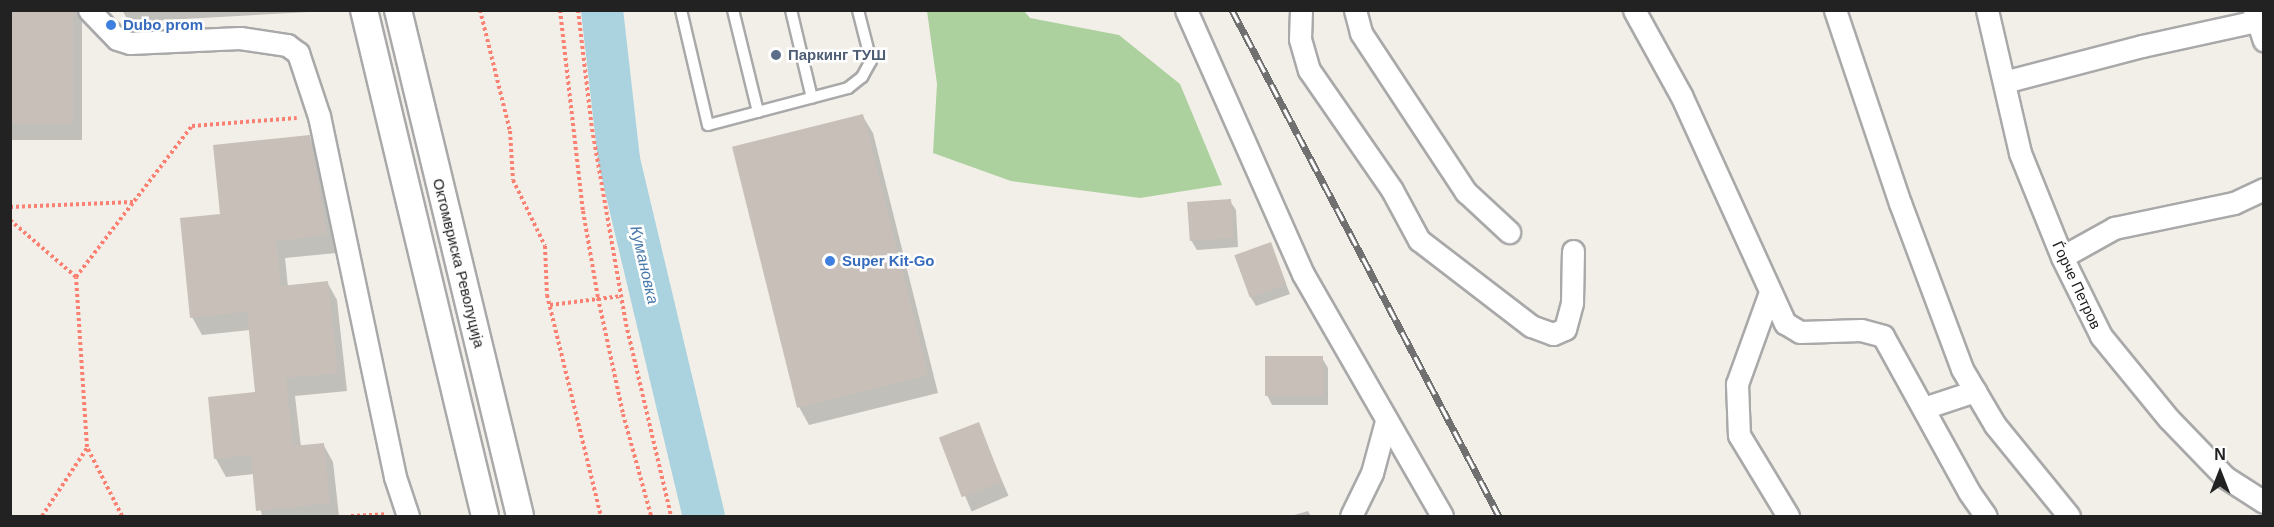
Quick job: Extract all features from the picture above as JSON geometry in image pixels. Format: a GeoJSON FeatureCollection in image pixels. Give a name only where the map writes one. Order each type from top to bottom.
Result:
{"type":"FeatureCollection","features":[{"type":"Feature","properties":{"kind":"street"},"geometry":{"type":"LineString","coordinates":[[89,10],[117,39],[130,43],[240,38],[287,45],[305,66],[319,116],[395,477],[408,514]]}},
{"type":"Feature","properties":{"kind":"street"},"geometry":{"type":"LineString","coordinates":[[364,10],[485,516]]}},
{"type":"Feature","properties":{"kind":"street","name":"Октомвриска Револуција"},"geometry":{"type":"LineString","coordinates":[[398,10],[520,516]]}},
{"type":"Feature","properties":{"kind":"street"},"geometry":{"type":"LineString","coordinates":[[1186,10],[1303,274],[1442,516]]}},
{"type":"Feature","properties":{"kind":"street"},"geometry":{"type":"LineString","coordinates":[[1302,10],[1300,39],[1309,70],[1392,190],[1419,240],[1531,326],[1553,334],[1565,329],[1572,302],[1573,251]]}},
{"type":"Feature","properties":{"kind":"street"},"geometry":{"type":"LineString","coordinates":[[1355,10],[1361,33],[1466,192],[1509,232]]}},
{"type":"Feature","properties":{"kind":"street"},"geometry":{"type":"LineString","coordinates":[[1634,10],[1681,95],[1769,295],[1785,323],[1800,332],[1861,330],[1883,336],[1968,492],[1986,516]]}},
{"type":"Feature","properties":{"kind":"street"},"geometry":{"type":"LineString","coordinates":[[1835,10],[1929,283],[1962,369],[1995,425],[2068,516]]}},
{"type":"Feature","properties":{"kind":"street","name":"Ѓорче Петров"},"geometry":{"type":"LineString","coordinates":[[1987,10],[2020,153],[2062,257],[2101,336],[2169,419],[2225,477],[2264,502]]}},
{"type":"Feature","properties":{"kind":"street"},"geometry":{"type":"LineString","coordinates":[[2004,82],[2142,46],[2258,24]]}},
{"type":"Feature","properties":{"kind":"street"},"geometry":{"type":"LineString","coordinates":[[2062,257],[2114,228],[2234,203],[2264,189]]}},
{"type":"Feature","properties":{"kind":"street"},"geometry":{"type":"LineString","coordinates":[[1769,295],[1737,384],[1739,435],[1788,516]]}},
{"type":"Feature","properties":{"kind":"street"},"geometry":{"type":"LineString","coordinates":[[1924,408],[1975,391]]}},
{"type":"Feature","properties":{"kind":"street"},"geometry":{"type":"LineString","coordinates":[[1351,516],[1372,473],[1386,421]]}},
{"type":"Feature","properties":{"kind":"lane"},"geometry":{"type":"LineString","coordinates":[[681,10],[708,125],[848,88],[862,77],[871,61],[858,10]]}},
{"type":"Feature","properties":{"kind":"lane"},"geometry":{"type":"LineString","coordinates":[[733,10],[758,112]]}},
{"type":"Feature","properties":{"kind":"lane"},"geometry":{"type":"LineString","coordinates":[[791,10],[813,98]]}},
{"type":"Feature","properties":{"kind":"path"},"geometry":{"type":"LineString","coordinates":[[480,10],[512,138],[513,180],[544,246],[550,305],[602,516]]}},
{"type":"Feature","properties":{"kind":"path"},"geometry":{"type":"LineString","coordinates":[[560,10],[583,211],[598,298],[623,414],[651,516]]}},
{"type":"Feature","properties":{"kind":"path"},"geometry":{"type":"LineString","coordinates":[[578,10],[592,129],[621,296],[671,516]]}},
{"type":"Feature","properties":{"kind":"path"},"geometry":{"type":"LineString","coordinates":[[122,516],[87,447],[76,277],[192,126],[319,116]]}},
{"type":"Feature","properties":{"kind":"path"},"geometry":{"type":"LineString","coordinates":[[10,207],[134,202]]}},
{"type":"Feature","properties":{"kind":"path"},"geometry":{"type":"LineString","coordinates":[[10,220],[76,277]]}},
{"type":"Feature","properties":{"kind":"path"},"geometry":{"type":"LineString","coordinates":[[550,305],[621,296]]}},
{"type":"Feature","properties":{"kind":"path"},"geometry":{"type":"LineString","coordinates":[[42,516],[87,447]]}},
{"type":"Feature","properties":{"kind":"path"},"geometry":{"type":"LineString","coordinates":[[351,516],[408,514]]}},
{"type":"Feature","properties":{"kind":"green space"},"geometry":{"type":"Polygon","coordinates":[[[927,11],[1024,11],[1030,18],[1119,35],[1180,84],[1222,185],[1140,198],[1011,181],[933,153],[937,84],[927,11]]]}},
{"type":"Feature","properties":{"kind":"building"},"geometry":{"type":"Polygon","coordinates":[[[10,10],[73,10],[73,123],[10,123],[10,10]]]}},
{"type":"Feature","properties":{"kind":"building","name":"Super Kit-Go"},"geometry":{"type":"Polygon","coordinates":[[[863,114],[928,375],[797,408],[732,147],[863,114]]]}},
{"type":"Feature","properties":{"kind":"building"},"geometry":{"type":"Polygon","coordinates":[[[310,135],[327,235],[276,241],[281,286],[328,281],[338,373],[286,378],[293,446],[324,443],[330,503],[256,511],[251,455],[214,459],[208,397],[255,392],[247,312],[190,318],[180,218],[220,214],[213,145],[310,135]]]}},
{"type":"Feature","properties":{"kind":"building"},"geometry":{"type":"Polygon","coordinates":[[[1231,199],[1234,238],[1190,241],[1187,202],[1231,199]]]}},
{"type":"Feature","properties":{"kind":"building"},"geometry":{"type":"Polygon","coordinates":[[[1271,242],[1286,284],[1250,298],[1234,255],[1271,242]]]}},
{"type":"Feature","properties":{"kind":"building"},"geometry":{"type":"Polygon","coordinates":[[[1265,356],[1323,356],[1323,396],[1265,396],[1265,356]]]}},
{"type":"Feature","properties":{"kind":"building"},"geometry":{"type":"Polygon","coordinates":[[[979,422],[1002,482],[962,497],[939,437],[979,422]]]}},
{"type":"Feature","properties":{"kind":"waterway","name":"Кумановка"},"geometry":{"type":"LineString","coordinates":[[602,10],[619,160],[704,516]]}},
{"type":"Feature","properties":{"kind":"railway"},"geometry":{"type":"LineString","coordinates":[[1232,10],[1499,516]]}},
{"type":"Feature","properties":{"kind":"place","name":"Dubo prom"},"geometry":{"type":"Point","coordinates":[111,25]}},
{"type":"Feature","properties":{"kind":"place","name":"Паркинг ТУШ"},"geometry":{"type":"Point","coordinates":[776,55]}},
{"type":"Feature","properties":{"kind":"place","name":"Super Kit-Go"},"geometry":{"type":"Point","coordinates":[830,261]}}]}
